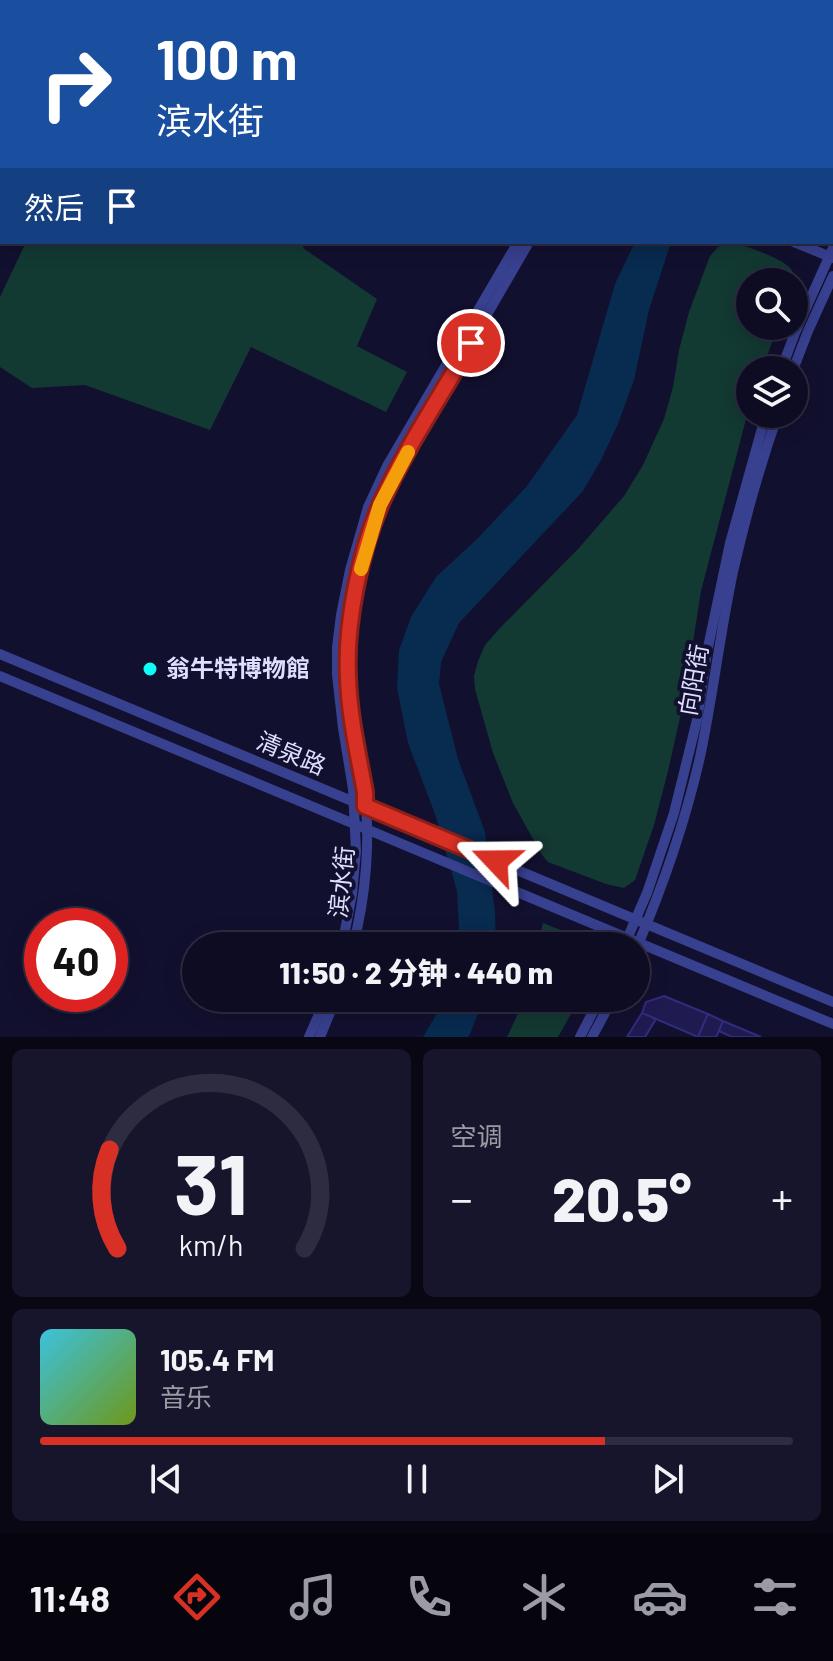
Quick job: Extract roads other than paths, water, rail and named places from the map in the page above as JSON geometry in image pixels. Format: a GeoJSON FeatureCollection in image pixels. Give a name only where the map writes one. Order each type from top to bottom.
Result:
{"type":"FeatureCollection","features":[{"type":"Feature","properties":{"kind":"street","name":"滨水街"},"geometry":{"type":"LineString","coordinates":[[356,932],[366,857],[360,804],[343,728],[337,647],[359,537],[368,507],[387,466],[517,244]]}},
{"type":"Feature","properties":{"kind":"street","name":"滨水街"},"geometry":{"type":"LineString","coordinates":[[360,804],[365,792],[347,675],[352,615],[367,543],[380,505],[398,468],[528,244]]}},
{"type":"Feature","properties":{"kind":"street"},"geometry":{"type":"LineString","coordinates":[[786,356],[832,254],[800,244]]}},
{"type":"Feature","properties":{"kind":"street"},"geometry":{"type":"LineString","coordinates":[[798,356],[833,276]]}},
{"type":"Feature","properties":{"kind":"street","name":"向阳街"},"geometry":{"type":"LineString","coordinates":[[639,932],[647,893],[674,813],[697,720],[707,652],[730,543],[762,428]]}},
{"type":"Feature","properties":{"kind":"street","name":"向阳街"},"geometry":{"type":"LineString","coordinates":[[634,932],[669,865],[687,809],[709,716],[733,574],[774,428]]}},
{"type":"Feature","properties":{"kind":"street","name":"清泉路"},"geometry":{"type":"LineString","coordinates":[[0,654],[833,1002]]}},
{"type":"Feature","properties":{"kind":"street","name":"清泉路"},"geometry":{"type":"LineString","coordinates":[[0,676],[526,896],[604,932]]}},
{"type":"Feature","properties":{"kind":"street","name":"滨水街"},"geometry":{"type":"LineString","coordinates":[[345,932],[361,827]]}},
{"type":"Feature","properties":{"kind":"street","name":"清泉路"},"geometry":{"type":"LineString","coordinates":[[650,951],[833,1024]]}},
{"type":"Feature","properties":{"kind":"street"},"geometry":{"type":"LineString","coordinates":[[309,1037],[320,1012]]}},
{"type":"Feature","properties":{"kind":"street"},"geometry":{"type":"LineString","coordinates":[[320,1037],[330,1012]]}},
{"type":"Feature","properties":{"kind":"street"},"geometry":{"type":"LineString","coordinates":[[580,1037],[593,1012]]}},
{"type":"Feature","properties":{"kind":"street"},"geometry":{"type":"LineString","coordinates":[[592,1037],[605,1012]]}},
{"type":"Feature","properties":{"kind":"water"},"geometry":{"type":"Polygon","coordinates":[[[634,244],[670,244],[649,310],[634,380],[601,460],[583,491],[459,623],[441,662],[439,684],[458,759],[485,832],[495,912],[496,932],[459,932],[457,891],[435,814],[408,743],[397,688],[399,650],[411,617],[436,577],[527,486],[577,415],[615,284],[634,244]]]}},
{"type":"Feature","properties":{"kind":"water"},"geometry":{"type":"Polygon","coordinates":[[[438,1012],[479,1012],[468,1037],[423,1037],[438,1012]]]}},
{"type":"Feature","properties":{"kind":"place","name":"翁牛特博物館"},"geometry":{"type":"Point","coordinates":[150,669]}}]}
